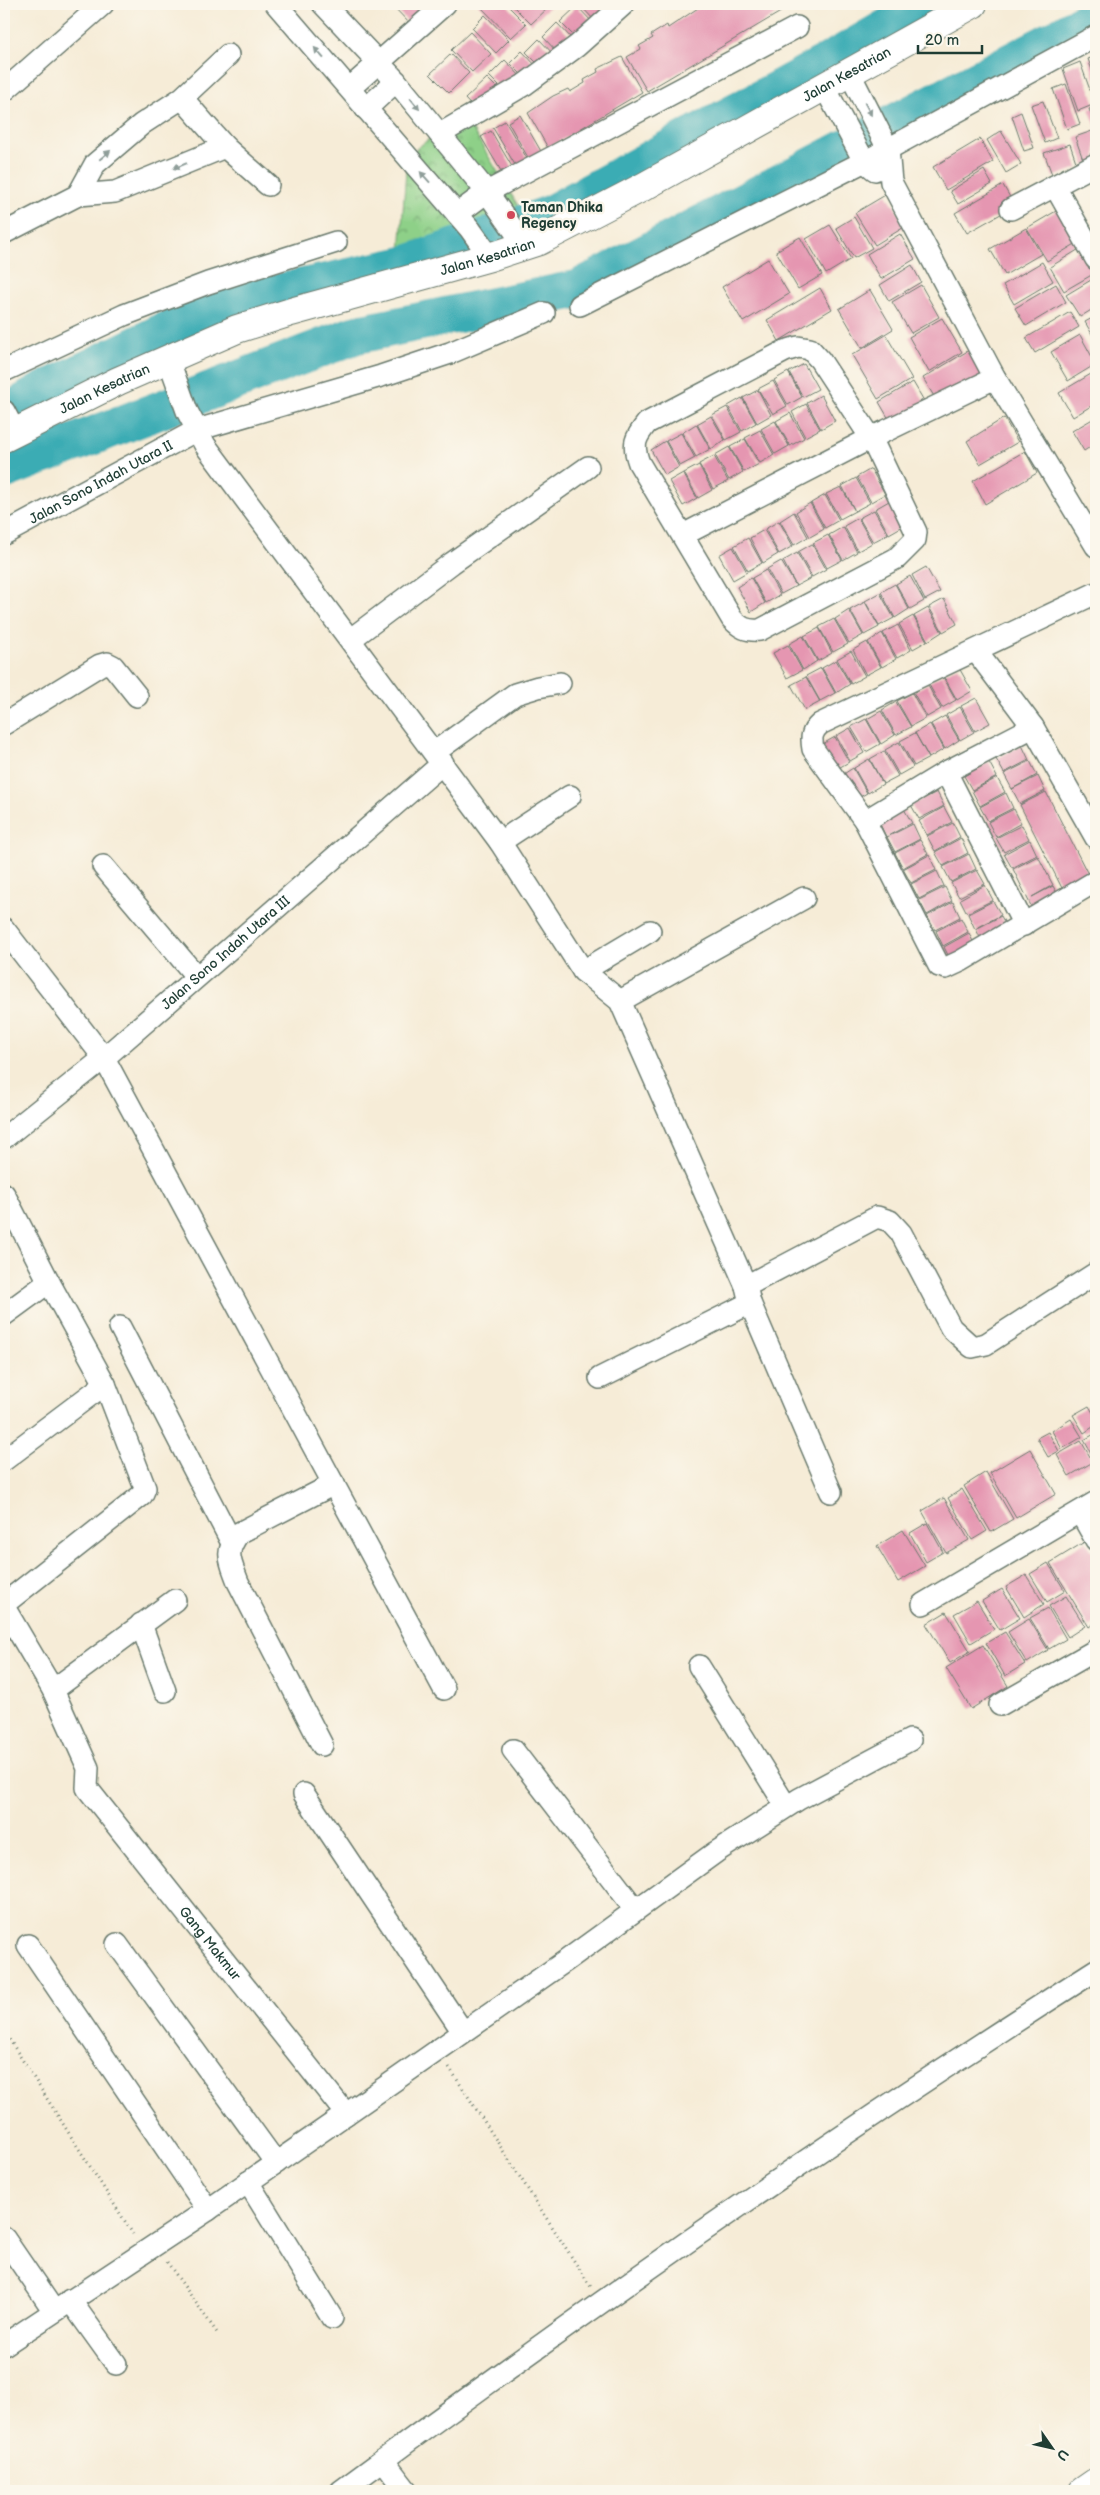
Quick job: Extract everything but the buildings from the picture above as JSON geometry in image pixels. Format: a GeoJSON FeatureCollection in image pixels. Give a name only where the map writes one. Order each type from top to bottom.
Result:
{"type":"FeatureCollection","features":[{"type":"Feature","properties":{"kind":"street"},"geometry":{"type":"LineString","coordinates":[[4,91],[103,4]]}},
{"type":"Feature","properties":{"kind":"street"},"geometry":{"type":"LineString","coordinates":[[276,4],[464,221],[487,253]]}},
{"type":"Feature","properties":{"kind":"street"},"geometry":{"type":"LineString","coordinates":[[322,4],[396,81],[487,192],[522,240]]}},
{"type":"Feature","properties":{"kind":"street"},"geometry":{"type":"LineString","coordinates":[[350,88],[445,4]]}},
{"type":"Feature","properties":{"kind":"street"},"geometry":{"type":"LineString","coordinates":[[440,134],[524,85],[577,46],[624,4]]}},
{"type":"Feature","properties":{"kind":"street","name":"Jalan Kesatrian"},"geometry":{"type":"LineString","coordinates":[[9,426],[170,366],[237,329],[487,253],[522,240],[644,186],[828,94],[973,4]]}},
{"type":"Feature","properties":{"kind":"street"},"geometry":{"type":"LineString","coordinates":[[464,221],[487,192],[797,27]]}},
{"type":"Feature","properties":{"kind":"street"},"geometry":{"type":"LineString","coordinates":[[580,305],[884,141],[1096,36]]}},
{"type":"Feature","properties":{"kind":"street"},"geometry":{"type":"LineString","coordinates":[[78,195],[95,164],[142,124],[182,98],[228,55]]}},
{"type":"Feature","properties":{"kind":"street"},"geometry":{"type":"LineString","coordinates":[[852,79],[884,141],[891,182],[995,378],[1096,546]]}},
{"type":"Feature","properties":{"kind":"street"},"geometry":{"type":"LineString","coordinates":[[366,108],[396,81]]}},
{"type":"Feature","properties":{"kind":"street"},"geometry":{"type":"LineString","coordinates":[[828,94],[860,154],[891,182]]}},
{"type":"Feature","properties":{"kind":"street"},"geometry":{"type":"LineString","coordinates":[[182,98],[225,148],[268,185]]}},
{"type":"Feature","properties":{"kind":"street"},"geometry":{"type":"LineString","coordinates":[[4,232],[78,195],[115,192],[225,148]]}},
{"type":"Feature","properties":{"kind":"street"},"geometry":{"type":"LineString","coordinates":[[1011,209],[1096,164]]}},
{"type":"Feature","properties":{"kind":"street"},"geometry":{"type":"LineString","coordinates":[[1055,186],[1096,259]]}},
{"type":"Feature","properties":{"kind":"street"},"geometry":{"type":"LineString","coordinates":[[4,371],[124,314],[208,283],[336,242]]}},
{"type":"Feature","properties":{"kind":"street","name":"Jalan Sono Indah Utara II"},"geometry":{"type":"LineString","coordinates":[[4,534],[197,430],[433,358],[544,313]]}},
{"type":"Feature","properties":{"kind":"street"},"geometry":{"type":"LineString","coordinates":[[798,347],[810,349],[820,360],[871,438],[913,525],[916,532],[915,540],[897,558],[760,630],[750,631],[741,628],[732,619],[639,462],[634,450],[638,435],[647,423],[785,351],[798,347]]}},
{"type":"Feature","properties":{"kind":"street"},"geometry":{"type":"LineString","coordinates":[[170,366],[188,411],[205,445],[500,842],[583,971],[620,1001],[748,1295],[831,1492]]}},
{"type":"Feature","properties":{"kind":"street"},"geometry":{"type":"LineString","coordinates":[[683,535],[871,438],[995,378]]}},
{"type":"Feature","properties":{"kind":"street"},"geometry":{"type":"LineString","coordinates":[[351,640],[452,563],[588,467]]}},
{"type":"Feature","properties":{"kind":"street"},"geometry":{"type":"LineString","coordinates":[[1096,593],[820,724],[814,730],[811,738],[813,749],[865,821],[939,966],[946,968],[1024,925],[1096,881]]}},
{"type":"Feature","properties":{"kind":"street"},"geometry":{"type":"LineString","coordinates":[[976,651],[1034,727],[1096,838]]}},
{"type":"Feature","properties":{"kind":"street"},"geometry":{"type":"LineString","coordinates":[[4,724],[100,665],[107,664],[113,666],[137,696]]}},
{"type":"Feature","properties":{"kind":"street","name":"Jalan Sono Indah Utara III"},"geometry":{"type":"LineString","coordinates":[[4,1138],[104,1058],[439,758],[515,694],[538,686],[560,684]]}},
{"type":"Feature","properties":{"kind":"street"},"geometry":{"type":"LineString","coordinates":[[865,821],[946,772],[1034,727]]}},
{"type":"Feature","properties":{"kind":"street"},"geometry":{"type":"LineString","coordinates":[[946,772],[1024,925]]}},
{"type":"Feature","properties":{"kind":"street"},"geometry":{"type":"LineString","coordinates":[[500,842],[570,796]]}},
{"type":"Feature","properties":{"kind":"street"},"geometry":{"type":"LineString","coordinates":[[103,866],[196,976]]}},
{"type":"Feature","properties":{"kind":"street"},"geometry":{"type":"LineString","coordinates":[[620,1001],[804,898]]}},
{"type":"Feature","properties":{"kind":"street"},"geometry":{"type":"LineString","coordinates":[[4,929],[104,1058],[444,1689]]}},
{"type":"Feature","properties":{"kind":"street"},"geometry":{"type":"LineString","coordinates":[[583,971],[650,931]]}},
{"type":"Feature","properties":{"kind":"street"},"geometry":{"type":"LineString","coordinates":[[4,1194],[48,1282],[104,1384],[145,1488],[142,1495],[4,1606]]}},
{"type":"Feature","properties":{"kind":"street"},"geometry":{"type":"LineString","coordinates":[[600,1378],[748,1295],[878,1217],[890,1221],[901,1233],[951,1328],[962,1341],[972,1347],[986,1344],[1096,1273]]}},
{"type":"Feature","properties":{"kind":"street"},"geometry":{"type":"LineString","coordinates":[[4,1315],[48,1282]]}},
{"type":"Feature","properties":{"kind":"street"},"geometry":{"type":"LineString","coordinates":[[120,1326],[232,1543]]}},
{"type":"Feature","properties":{"kind":"street"},"geometry":{"type":"LineString","coordinates":[[4,1460],[104,1384]]}},
{"type":"Feature","properties":{"kind":"street"},"geometry":{"type":"LineString","coordinates":[[322,1745],[238,1582],[228,1556],[232,1543],[240,1533],[334,1484]]}},
{"type":"Feature","properties":{"kind":"street"},"geometry":{"type":"LineString","coordinates":[[923,1604],[1092,1506],[1096,1540]]}},
{"type":"Feature","properties":{"kind":"street"},"geometry":{"type":"LineString","coordinates":[[53,1690],[175,1600]]}},
{"type":"Feature","properties":{"kind":"street","name":"Gang Makmur"},"geometry":{"type":"LineString","coordinates":[[4,1606],[53,1690],[88,1768],[87,1788],[346,2114]]}},
{"type":"Feature","properties":{"kind":"street"},"geometry":{"type":"LineString","coordinates":[[141,1624],[165,1691]]}},
{"type":"Feature","properties":{"kind":"street"},"geometry":{"type":"LineString","coordinates":[[1000,1705],[1096,1650]]}},
{"type":"Feature","properties":{"kind":"street"},"geometry":{"type":"LineString","coordinates":[[699,1666],[786,1806]]}},
{"type":"Feature","properties":{"kind":"street"},"geometry":{"type":"LineString","coordinates":[[4,2345],[276,2163],[567,1960],[716,1852],[786,1806],[910,1740]]}},
{"type":"Feature","properties":{"kind":"street"},"geometry":{"type":"LineString","coordinates":[[513,1750],[635,1909]]}},
{"type":"Feature","properties":{"kind":"street"},"geometry":{"type":"LineString","coordinates":[[304,1794],[463,2032]]}},
{"type":"Feature","properties":{"kind":"street"},"geometry":{"type":"LineString","coordinates":[[117,1944],[276,2163]]}},
{"type":"Feature","properties":{"kind":"street"},"geometry":{"type":"LineString","coordinates":[[28,1945],[208,2210]]}},
{"type":"Feature","properties":{"kind":"street"},"geometry":{"type":"LineString","coordinates":[[341,2491],[518,2361],[602,2304],[724,2216],[1008,2026],[1096,1970]]}},
{"type":"Feature","properties":{"kind":"street"},"geometry":{"type":"LineString","coordinates":[[248,2182],[332,2318]]}},
{"type":"Feature","properties":{"kind":"street"},"geometry":{"type":"LineString","coordinates":[[4,2238],[116,2364]]}},
{"type":"Feature","properties":{"kind":"street"},"geometry":{"type":"LineString","coordinates":[[383,2460],[407,2491]]}},
{"type":"Feature","properties":{"kind":"street"},"geometry":{"type":"LineString","coordinates":[[1084,2491],[1096,2482]]}},
{"type":"Feature","properties":{"kind":"path"},"geometry":{"type":"LineString","coordinates":[[4,2032],[150,2248],[218,2334]]}},
{"type":"Feature","properties":{"kind":"path"},"geometry":{"type":"LineString","coordinates":[[438,2050],[602,2304]]}},
{"type":"Feature","properties":{"kind":"green space"},"geometry":{"type":"Polygon","coordinates":[[[465,117],[538,239],[398,280],[407,156],[438,132],[465,117]]]}},
{"type":"Feature","properties":{"kind":"waterway"},"geometry":{"type":"LineString","coordinates":[[4,415],[42,392],[214,307],[406,265],[549,215],[832,60],[928,4]]}},
{"type":"Feature","properties":{"kind":"waterway"},"geometry":{"type":"LineString","coordinates":[[4,470],[355,335],[578,289],[1057,38],[1096,15]]}},
{"type":"Feature","properties":{"kind":"place","name":"Taman Dhika Regency"},"geometry":{"type":"Point","coordinates":[511,215]}}]}
